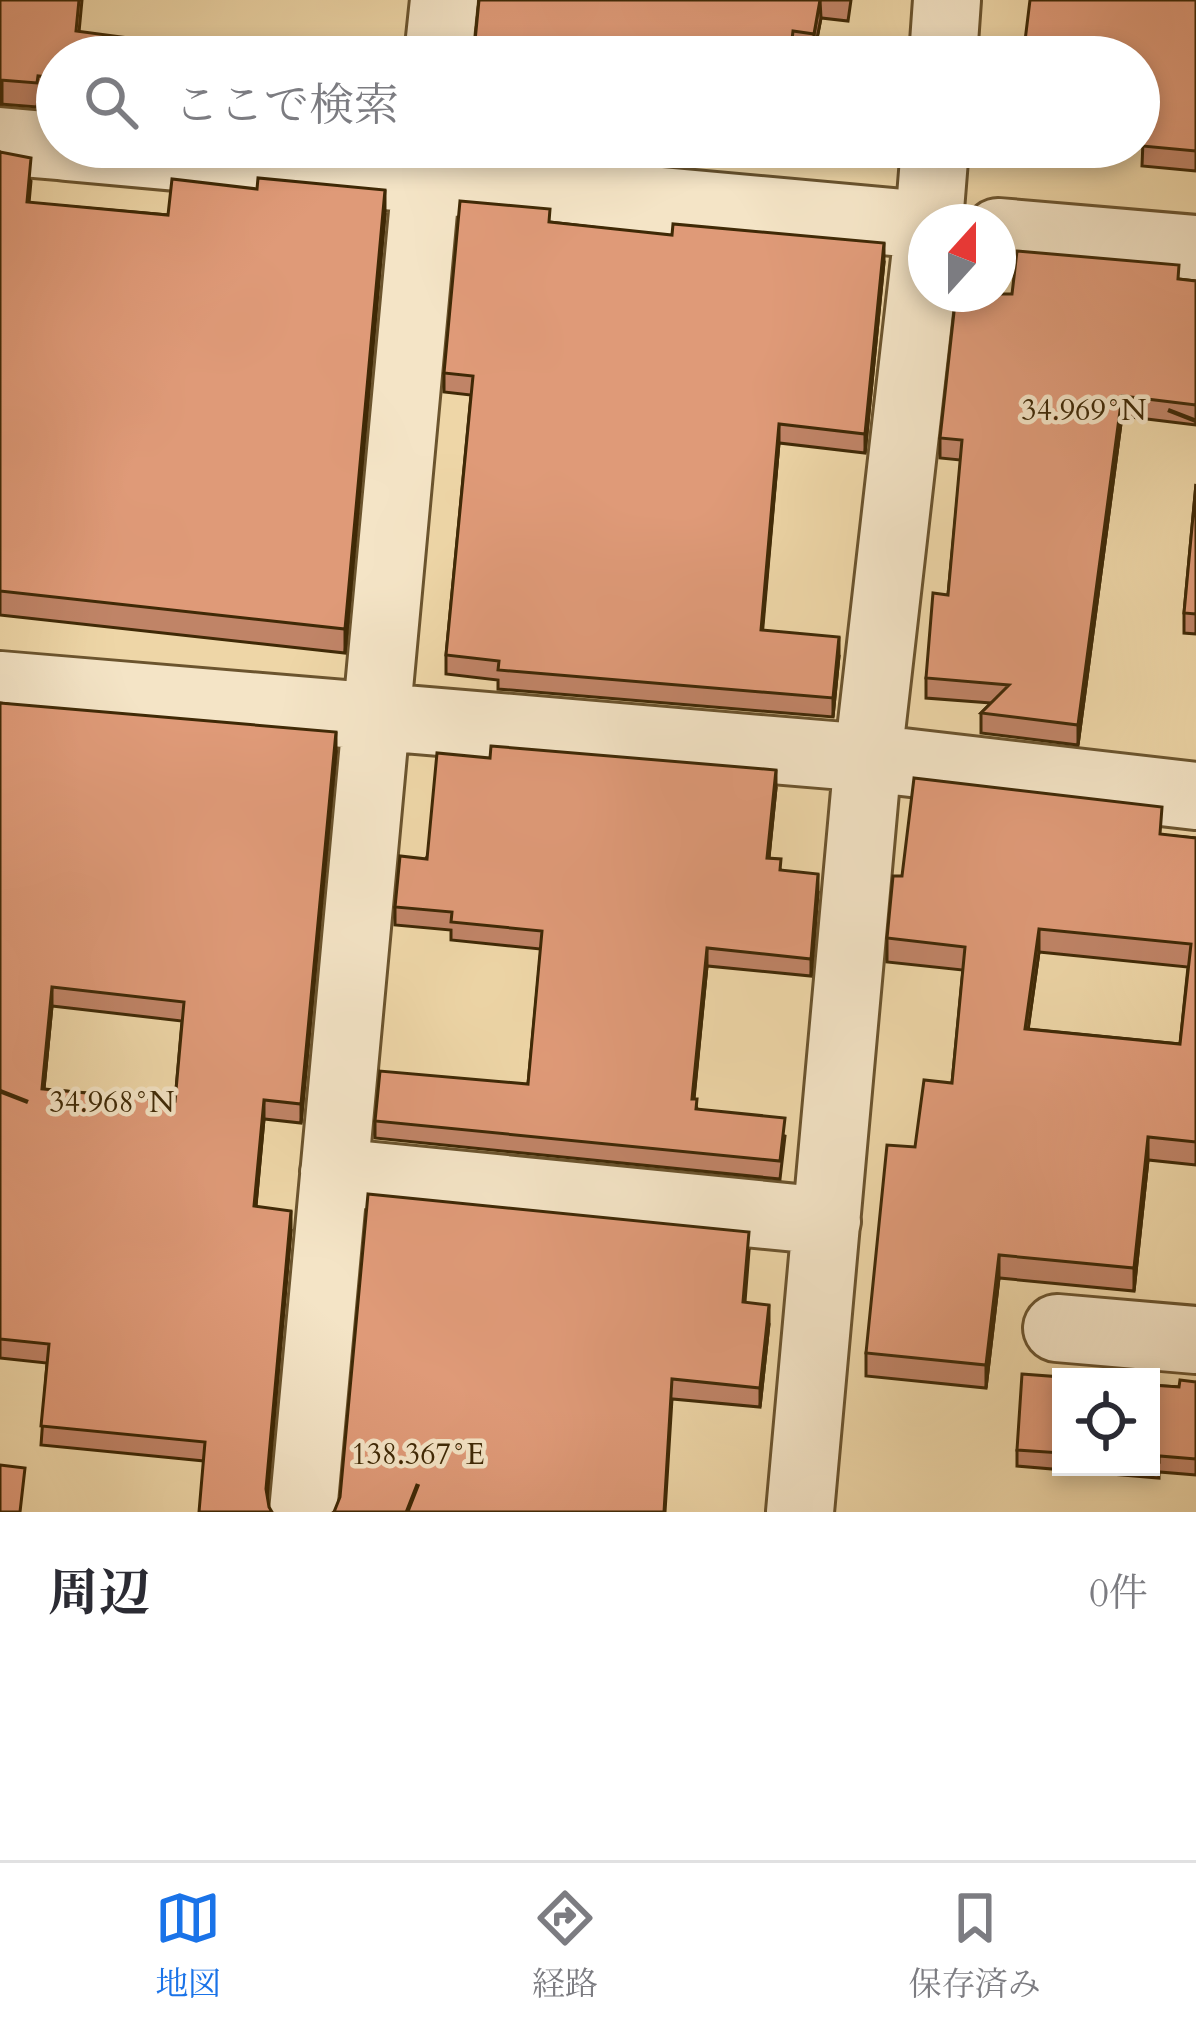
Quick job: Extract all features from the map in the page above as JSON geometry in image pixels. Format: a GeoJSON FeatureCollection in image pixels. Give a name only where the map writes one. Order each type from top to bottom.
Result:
{"type":"FeatureCollection","features":[{"type":"Feature","properties":{"kind":"street"},"geometry":{"type":"LineString","coordinates":[[440,36],[444,0]]}},
{"type":"Feature","properties":{"kind":"street"},"geometry":{"type":"LineString","coordinates":[[944,36],[947,0]]}},
{"type":"Feature","properties":{"kind":"street"},"geometry":{"type":"LineString","coordinates":[[0,141],[36,145]]}},
{"type":"Feature","properties":{"kind":"street"},"geometry":{"type":"LineString","coordinates":[[303,1512],[427,168]]}},
{"type":"Feature","properties":{"kind":"street"},"geometry":{"type":"LineString","coordinates":[[460,168],[908,222]]}},
{"type":"Feature","properties":{"kind":"street"},"geometry":{"type":"LineString","coordinates":[[930,204],[933,168]]}},
{"type":"Feature","properties":{"kind":"street"},"geometry":{"type":"LineString","coordinates":[[1016,234],[1196,249]]}},
{"type":"Feature","properties":{"kind":"street"},"geometry":{"type":"LineString","coordinates":[[800,1512],[868,758],[919,312]]}},
{"type":"Feature","properties":{"kind":"street"},"geometry":{"type":"LineString","coordinates":[[0,685],[868,758],[1196,796]]}},
{"type":"Feature","properties":{"kind":"street"},"geometry":{"type":"LineString","coordinates":[[334,1172],[826,1221]]}},
{"type":"Feature","properties":{"kind":"street"},"geometry":{"type":"LineString","coordinates":[[1057,1328],[1196,1340]]}},
{"type":"Feature","properties":{"kind":"building"},"geometry":{"type":"Polygon","coordinates":[[[0,0],[79,0],[76,31],[114,36],[36,36],[36,83],[0,80],[0,0]]]}},
{"type":"Feature","properties":{"kind":"building"},"geometry":{"type":"Polygon","coordinates":[[[479,0],[820,0],[814,34],[475,36],[479,0]]]}},
{"type":"Feature","properties":{"kind":"building"},"geometry":{"type":"Polygon","coordinates":[[[1030,0],[1196,0],[1196,151],[1160,148],[1160,36],[1026,36],[1030,0]]]}},
{"type":"Feature","properties":{"kind":"building"},"geometry":{"type":"Polygon","coordinates":[[[0,152],[31,158],[27,202],[168,215],[172,179],[257,189],[258,178],[385,190],[345,629],[0,591],[0,152]]]}},
{"type":"Feature","properties":{"kind":"building"},"geometry":{"type":"Polygon","coordinates":[[[460,201],[550,209],[549,222],[672,235],[673,224],[884,243],[865,434],[779,424],[761,630],[839,637],[833,698],[498,670],[499,661],[446,655],[473,376],[444,373],[460,201]]]}},
{"type":"Feature","properties":{"kind":"building"},"geometry":{"type":"Polygon","coordinates":[[[1017,251],[1179,265],[1178,279],[1196,281],[1196,405],[1122,396],[1078,725],[981,713],[1009,685],[926,678],[933,593],[948,595],[962,440],[940,438],[954,312],[1016,312],[1017,251]]]}},
{"type":"Feature","properties":{"kind":"building"},"geometry":{"type":"Polygon","coordinates":[[[1196,484],[1196,614],[1184,613],[1196,484]]]}},
{"type":"Feature","properties":{"kind":"building"},"geometry":{"type":"Polygon","coordinates":[[[0,703],[336,732],[301,1104],[264,1100],[254,1206],[291,1211],[266,1489],[272,1512],[199,1512],[205,1442],[41,1426],[49,1344],[0,1339],[0,703]],[[52,987],[42,1089],[175,1101],[184,1002],[52,987]]]}},
{"type":"Feature","properties":{"kind":"building"},"geometry":{"type":"Polygon","coordinates":[[[491,746],[776,770],[767,858],[781,859],[780,870],[818,874],[811,959],[707,948],[692,1099],[697,1099],[696,1109],[785,1118],[780,1161],[375,1121],[380,1071],[528,1084],[542,931],[451,922],[452,912],[395,907],[400,856],[427,859],[437,753],[490,758],[491,746]]]}},
{"type":"Feature","properties":{"kind":"building"},"geometry":{"type":"Polygon","coordinates":[[[914,778],[1162,807],[1160,834],[1196,838],[1196,1142],[1148,1137],[1134,1268],[999,1255],[986,1365],[866,1353],[887,1145],[915,1147],[924,1080],[952,1083],[965,947],[887,938],[893,876],[902,876],[914,778]],[[1039,929],[1025,1029],[1180,1044],[1191,944],[1039,929]]]}},
{"type":"Feature","properties":{"kind":"building"},"geometry":{"type":"Polygon","coordinates":[[[368,1194],[749,1232],[743,1302],[769,1305],[760,1388],[672,1379],[664,1512],[334,1512],[340,1497],[368,1194]]]}},
{"type":"Feature","properties":{"kind":"building"},"geometry":{"type":"Polygon","coordinates":[[[1022,1374],[1052,1376],[1052,1452],[1017,1450],[1022,1374]]]}},
{"type":"Feature","properties":{"kind":"building"},"geometry":{"type":"Polygon","coordinates":[[[1180,1380],[1196,1382],[1196,1459],[1160,1456],[1160,1386],[1179,1387],[1180,1380]]]}},
{"type":"Feature","properties":{"kind":"building"},"geometry":{"type":"Polygon","coordinates":[[[0,1465],[25,1468],[20,1512],[0,1512],[0,1465]]]}}]}
